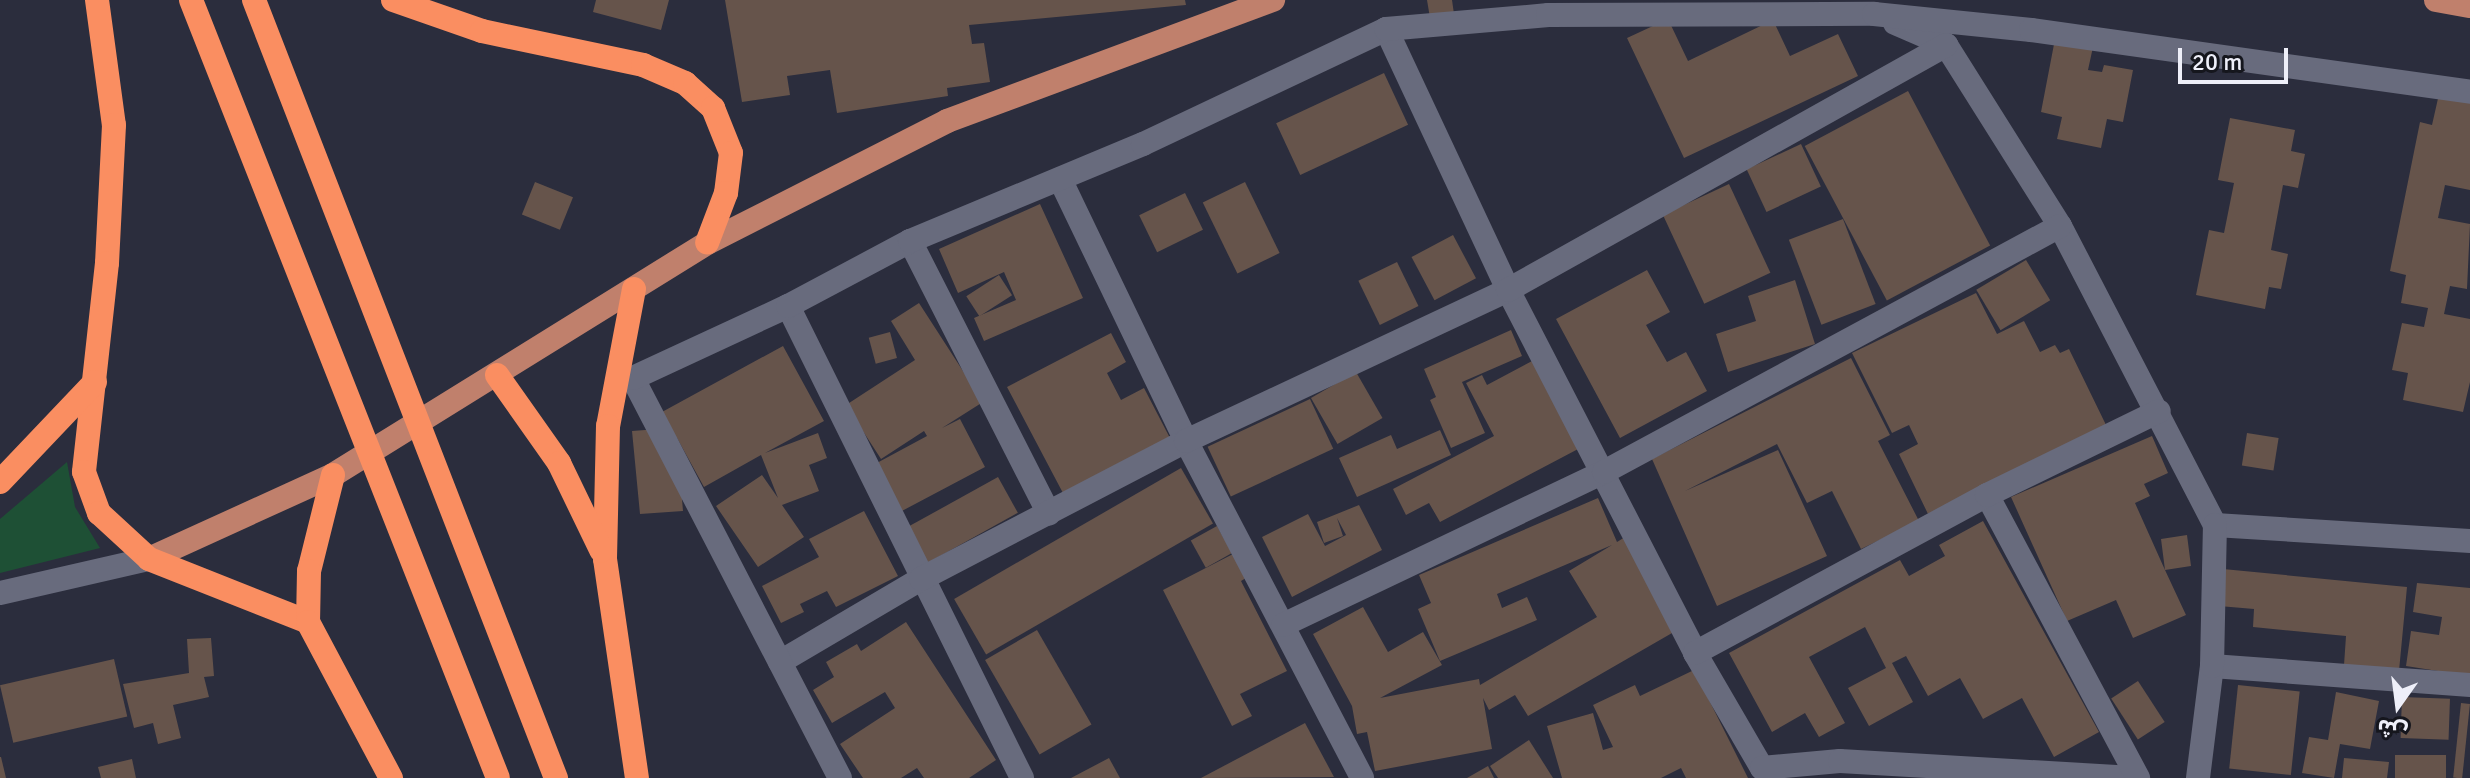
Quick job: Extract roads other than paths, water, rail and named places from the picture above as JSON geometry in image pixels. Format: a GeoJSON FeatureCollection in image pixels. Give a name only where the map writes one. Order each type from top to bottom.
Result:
{"type":"FeatureCollection","features":[{"type":"Feature","properties":{"kind":"highway"},"geometry":{"type":"LineString","coordinates":[[97,0],[114,125],[95,382],[84,472],[99,513],[149,559],[308,622]]}},
{"type":"Feature","properties":{"kind":"highway"},"geometry":{"type":"LineString","coordinates":[[191,0],[498,778]]}},
{"type":"Feature","properties":{"kind":"highway"},"geometry":{"type":"LineString","coordinates":[[254,0],[556,778]]}},
{"type":"Feature","properties":{"kind":"highway"},"geometry":{"type":"LineString","coordinates":[[393,0],[482,31],[643,65],[685,83],[713,108],[731,153],[726,193],[707,243]]}},
{"type":"Feature","properties":{"kind":"highway"},"geometry":{"type":"LineString","coordinates":[[634,289],[608,426],[605,559],[637,778]]}},
{"type":"Feature","properties":{"kind":"highway"},"geometry":{"type":"LineString","coordinates":[[497,375],[559,463],[605,559]]}},
{"type":"Feature","properties":{"kind":"highway"},"geometry":{"type":"LineString","coordinates":[[0,482],[95,382]]}},
{"type":"Feature","properties":{"kind":"highway"},"geometry":{"type":"LineString","coordinates":[[333,475],[309,571],[308,622],[391,778]]}},
{"type":"Feature","properties":{"kind":"main road"},"geometry":{"type":"LineString","coordinates":[[149,559],[333,475],[707,243],[947,121],[1273,0]]}},
{"type":"Feature","properties":{"kind":"main road"},"geometry":{"type":"LineString","coordinates":[[2436,0],[2470,6]]}},
{"type":"Feature","properties":{"kind":"street"},"geometry":{"type":"LineString","coordinates":[[1874,14],[1946,45],[2060,226],[2159,411],[2215,525],[2212,666],[2198,778]]}},
{"type":"Feature","properties":{"kind":"street"},"geometry":{"type":"LineString","coordinates":[[840,778],[633,378],[788,306],[910,241],[1060,179],[1386,29],[1548,15],[1874,14],[2031,30],[2470,92]]}},
{"type":"Feature","properties":{"kind":"street"},"geometry":{"type":"LineString","coordinates":[[1386,29],[1508,290],[1695,653],[1762,768],[2138,778],[1987,495]]}},
{"type":"Feature","properties":{"kind":"street"},"geometry":{"type":"LineString","coordinates":[[780,662],[921,579],[1186,441],[1508,290],[1946,45]]}},
{"type":"Feature","properties":{"kind":"street"},"geometry":{"type":"LineString","coordinates":[[1060,179],[1186,441],[1362,778]]}},
{"type":"Feature","properties":{"kind":"street"},"geometry":{"type":"LineString","coordinates":[[1283,625],[1604,472],[2060,226]]}},
{"type":"Feature","properties":{"kind":"street"},"geometry":{"type":"LineString","coordinates":[[910,241],[1049,514]]}},
{"type":"Feature","properties":{"kind":"street"},"geometry":{"type":"LineString","coordinates":[[788,306],[1022,778]]}},
{"type":"Feature","properties":{"kind":"street"},"geometry":{"type":"LineString","coordinates":[[1695,653],[1987,495],[2159,411]]}},
{"type":"Feature","properties":{"kind":"street"},"geometry":{"type":"LineString","coordinates":[[2215,525],[2470,541]]}},
{"type":"Feature","properties":{"kind":"street"},"geometry":{"type":"LineString","coordinates":[[0,593],[149,559]]}},
{"type":"Feature","properties":{"kind":"street"},"geometry":{"type":"LineString","coordinates":[[2212,666],[2470,685]]}}]}
